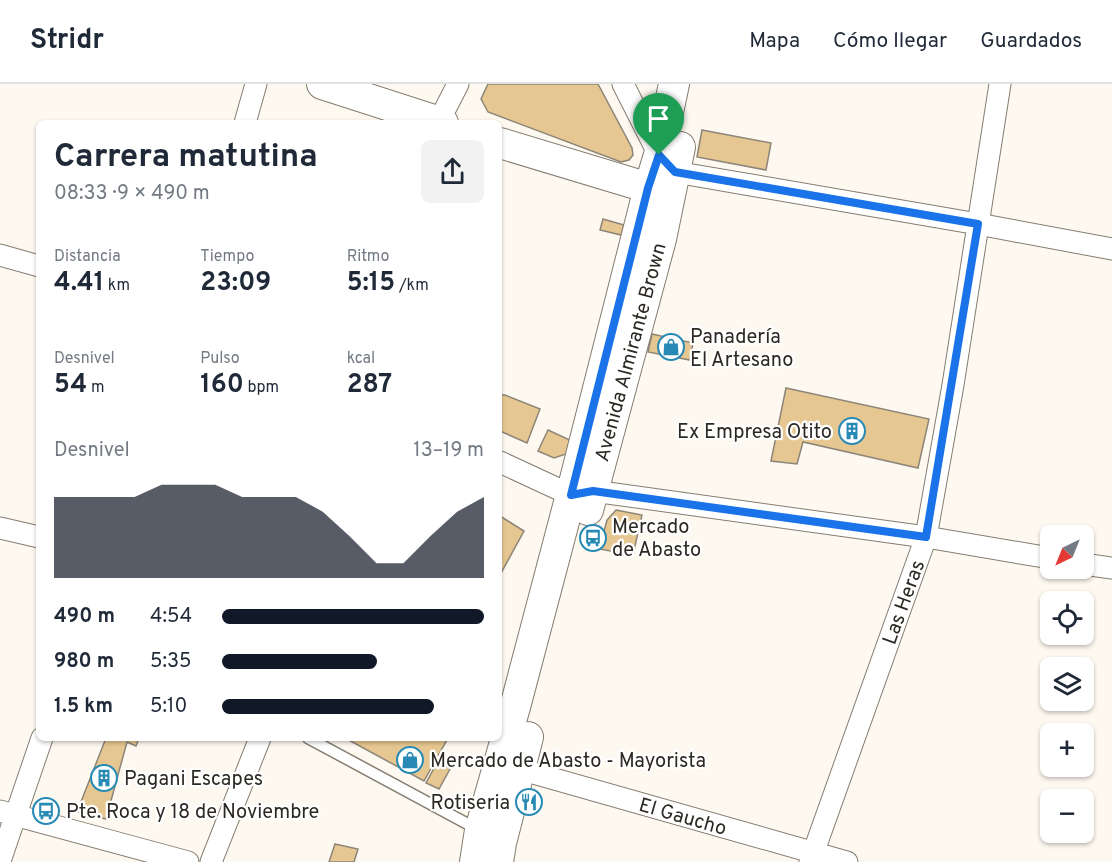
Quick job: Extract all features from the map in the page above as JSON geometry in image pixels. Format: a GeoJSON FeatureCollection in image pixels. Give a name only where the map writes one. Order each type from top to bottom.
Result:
{"type":"FeatureCollection","features":[{"type":"Feature","properties":{"kind":"main road"},"geometry":{"type":"LineString","coordinates":[[322,84],[435,120]]}},
{"type":"Feature","properties":{"kind":"main road","name":"Avenida Almirante Brown"},"geometry":{"type":"LineString","coordinates":[[667,163],[674,84]]}},
{"type":"Feature","properties":{"kind":"main road","name":"Avenida Almirante Brown"},"geometry":{"type":"LineString","coordinates":[[498,862],[582,493],[658,195],[694,84]]}},
{"type":"Feature","properties":{"kind":"main road"},"geometry":{"type":"LineString","coordinates":[[502,143],[658,195]]}},
{"type":"Feature","properties":{"kind":"main road","name":"Avenida Almirante Brown"},"geometry":{"type":"LineString","coordinates":[[474,862],[511,705],[582,493]]}},
{"type":"Feature","properties":{"kind":"street"},"geometry":{"type":"LineString","coordinates":[[246,120],[256,84]]}},
{"type":"Feature","properties":{"kind":"street"},"geometry":{"type":"LineString","coordinates":[[442,120],[458,84]]}},
{"type":"Feature","properties":{"kind":"street"},"geometry":{"type":"LineString","coordinates":[[623,84],[667,163],[1112,249]]}},
{"type":"Feature","properties":{"kind":"street","name":"Las Heras"},"geometry":{"type":"LineString","coordinates":[[811,857],[926,537],[1000,84]]}},
{"type":"Feature","properties":{"kind":"street"},"geometry":{"type":"LineString","coordinates":[[0,255],[36,265]]}},
{"type":"Feature","properties":{"kind":"street"},"geometry":{"type":"LineString","coordinates":[[502,463],[582,493],[926,537],[1040,556]]}},
{"type":"Feature","properties":{"kind":"street"},"geometry":{"type":"LineString","coordinates":[[0,528],[36,536]]}},
{"type":"Feature","properties":{"kind":"street"},"geometry":{"type":"LineString","coordinates":[[1094,566],[1112,568]]}},
{"type":"Feature","properties":{"kind":"street"},"geometry":{"type":"LineString","coordinates":[[0,861],[8,813],[41,741]]}},
{"type":"Feature","properties":{"kind":"street"},"geometry":{"type":"LineString","coordinates":[[210,862],[259,741]]}},
{"type":"Feature","properties":{"kind":"street","name":"El Gaucho"},"geometry":{"type":"LineString","coordinates":[[519,769],[811,857],[847,862]]}},
{"type":"Feature","properties":{"kind":"street"},"geometry":{"type":"LineString","coordinates":[[8,813],[188,862]]}},
{"type":"Feature","properties":{"kind":"lane"},"geometry":{"type":"LineString","coordinates":[[314,741],[480,830]]}},
{"type":"Feature","properties":{"kind":"building"},"geometry":{"type":"Polygon","coordinates":[[[488,84],[598,84],[632,148],[633,155],[629,160],[621,162],[488,112],[481,99],[488,84]]]}},
{"type":"Feature","properties":{"kind":"building"},"geometry":{"type":"Polygon","coordinates":[[[702,130],[771,143],[766,170],[697,157],[702,130]]]}},
{"type":"Feature","properties":{"kind":"building"},"geometry":{"type":"Polygon","coordinates":[[[603,219],[624,225],[621,235],[600,230],[603,219]]]}},
{"type":"Feature","properties":{"kind":"building","name":"Panadería El Artesano"},"geometry":{"type":"Polygon","coordinates":[[[652,334],[693,343],[690,360],[648,352],[652,334]]]}},
{"type":"Feature","properties":{"kind":"building","name":"Ex Empresa Otito"},"geometry":{"type":"Polygon","coordinates":[[[786,388],[929,419],[918,468],[803,442],[797,464],[771,461],[786,388]]]}},
{"type":"Feature","properties":{"kind":"building"},"geometry":{"type":"Polygon","coordinates":[[[502,395],[540,409],[527,443],[502,432],[502,395]]]}},
{"type":"Feature","properties":{"kind":"building"},"geometry":{"type":"Polygon","coordinates":[[[548,430],[572,441],[566,454],[554,458],[538,451],[548,430]]]}},
{"type":"Feature","properties":{"kind":"building"},"geometry":{"type":"Polygon","coordinates":[[[616,510],[642,515],[633,555],[599,549],[607,520],[616,510]]]}},
{"type":"Feature","properties":{"kind":"building"},"geometry":{"type":"Polygon","coordinates":[[[502,517],[524,531],[502,571],[502,517]]]}},
{"type":"Feature","properties":{"kind":"building","name":"Pagani Escapes"},"geometry":{"type":"Polygon","coordinates":[[[105,741],[138,741],[136,746],[127,742],[106,819],[77,812],[105,741]]]}},
{"type":"Feature","properties":{"kind":"building","name":"Mercado de Abasto - Mayorista"},"geometry":{"type":"Polygon","coordinates":[[[351,741],[446,741],[424,781],[351,741]]]}},
{"type":"Feature","properties":{"kind":"building"},"geometry":{"type":"Polygon","coordinates":[[[438,761],[450,769],[439,789],[426,783],[438,761]]]}},
{"type":"Feature","properties":{"kind":"building"},"geometry":{"type":"Polygon","coordinates":[[[335,844],[358,849],[354,862],[329,862],[335,844]]]}},
{"type":"Feature","properties":{"kind":"place","name":"Panadería El Artesano"},"geometry":{"type":"Point","coordinates":[671,347]}},
{"type":"Feature","properties":{"kind":"place","name":"Ex Empresa Otito"},"geometry":{"type":"Point","coordinates":[852,431]}},
{"type":"Feature","properties":{"kind":"place","name":"Mercado de Abasto"},"geometry":{"type":"Point","coordinates":[593,538]}},
{"type":"Feature","properties":{"kind":"place","name":"Mercado de Abasto - Mayorista"},"geometry":{"type":"Point","coordinates":[410,760]}},
{"type":"Feature","properties":{"kind":"place","name":"Pagani Escapes"},"geometry":{"type":"Point","coordinates":[104,778]}},
{"type":"Feature","properties":{"kind":"place","name":"Rotiseria"},"geometry":{"type":"Point","coordinates":[529,802]}},
{"type":"Feature","properties":{"kind":"place","name":"Pte. Roca y 18 de Noviembre"},"geometry":{"type":"Point","coordinates":[46,811]}},
{"type":"Feature","properties":{"kind":"route"},"geometry":{"type":"LineString","coordinates":[[659,155],[675,172],[978,224],[953,386],[926,537],[593,491],[571,495],[648,188],[659,155]]}}]}
